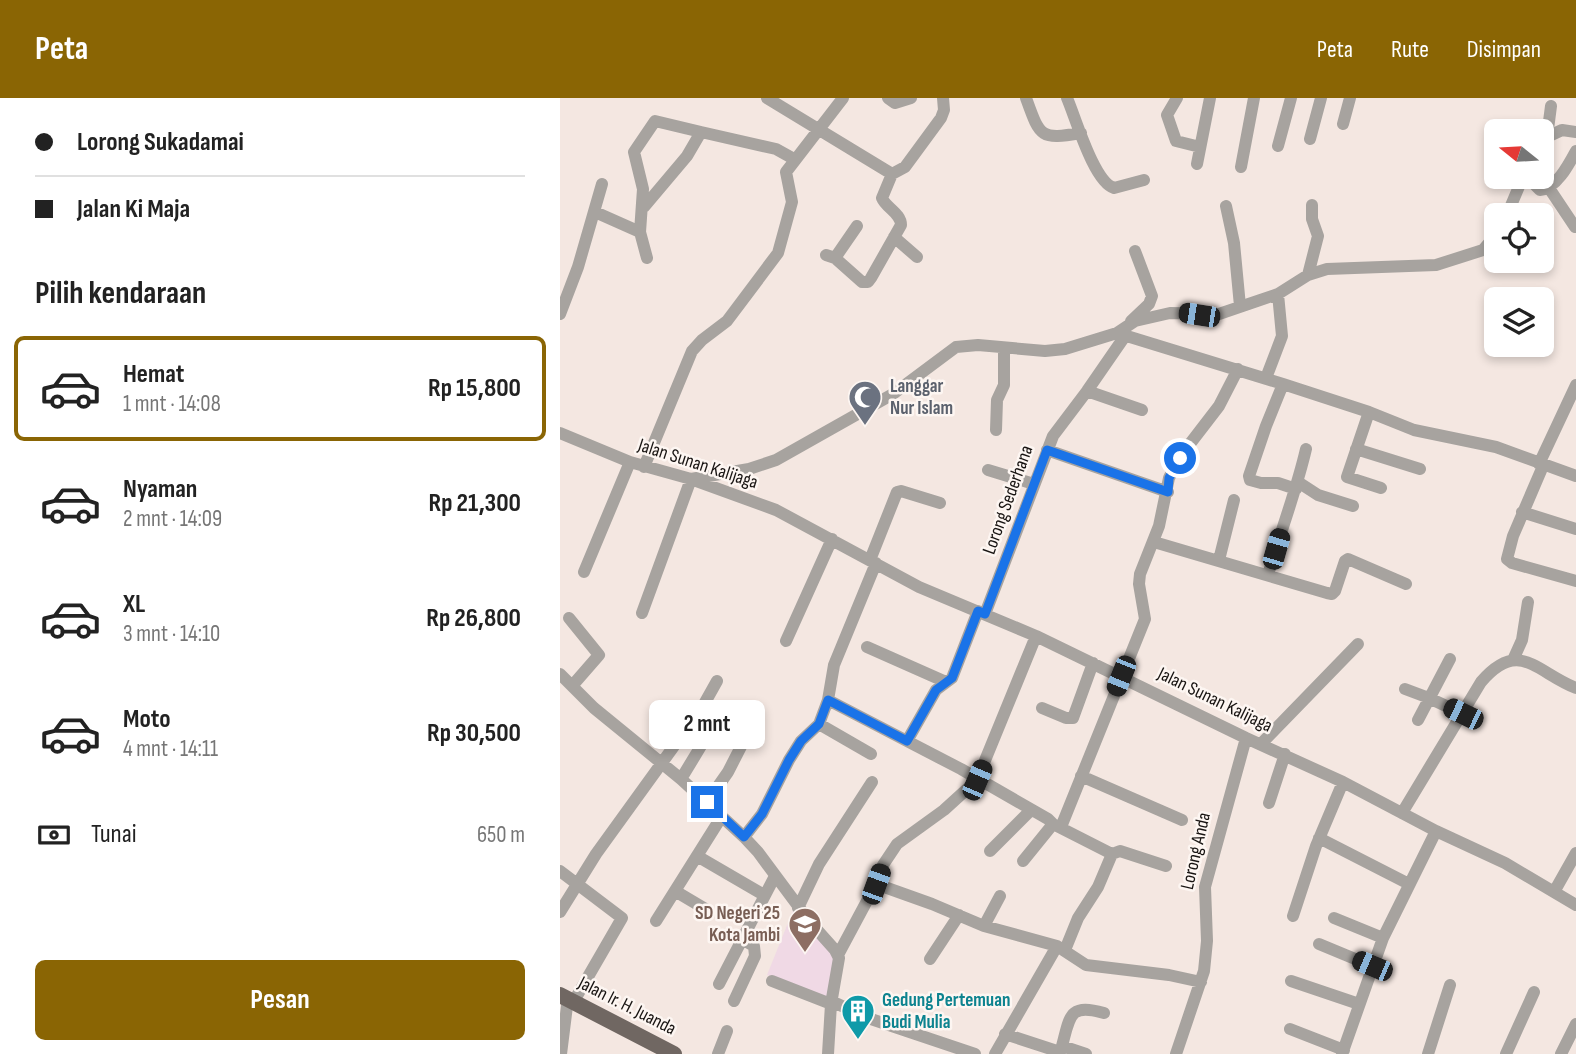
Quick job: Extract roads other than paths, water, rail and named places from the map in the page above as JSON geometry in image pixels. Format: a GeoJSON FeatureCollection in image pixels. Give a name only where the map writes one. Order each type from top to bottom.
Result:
{"type":"FeatureCollection","features":[{"type":"Feature","properties":{"kind":"main road","name":"Jalan Ir. H. Juanda"},"geometry":{"type":"LineString","coordinates":[[567,998],[674,1054]]}},
{"type":"Feature","properties":{"kind":"street"},"geometry":{"type":"LineString","coordinates":[[767,98],[892,174]]}},
{"type":"Feature","properties":{"kind":"street"},"geometry":{"type":"LineString","coordinates":[[644,467],[692,351],[727,321],[778,253],[792,202],[786,172],[843,98]]}},
{"type":"Feature","properties":{"kind":"street"},"geometry":{"type":"LineString","coordinates":[[887,98],[895,103],[911,98]]}},
{"type":"Feature","properties":{"kind":"street"},"geometry":{"type":"LineString","coordinates":[[857,226],[831,257],[862,282],[868,282],[901,225],[901,219],[884,204],[882,198],[892,174],[908,163],[941,118],[944,110],[943,98]]}},
{"type":"Feature","properties":{"kind":"street"},"geometry":{"type":"LineString","coordinates":[[1026,98],[1039,130],[1046,135],[1055,137],[1081,133]]}},
{"type":"Feature","properties":{"kind":"street"},"geometry":{"type":"LineString","coordinates":[[1067,98],[1095,167],[1105,183],[1118,188],[1144,180]]}},
{"type":"Feature","properties":{"kind":"street"},"geometry":{"type":"LineString","coordinates":[[1177,98],[1167,115],[1176,141],[1200,147]]}},
{"type":"Feature","properties":{"kind":"street"},"geometry":{"type":"LineString","coordinates":[[1197,164],[1210,98]]}},
{"type":"Feature","properties":{"kind":"street"},"geometry":{"type":"LineString","coordinates":[[1241,167],[1254,98]]}},
{"type":"Feature","properties":{"kind":"street"},"geometry":{"type":"LineString","coordinates":[[1278,146],[1291,98]]}},
{"type":"Feature","properties":{"kind":"street"},"geometry":{"type":"LineString","coordinates":[[1310,139],[1321,98]]}},
{"type":"Feature","properties":{"kind":"street"},"geometry":{"type":"LineString","coordinates":[[1343,124],[1350,98]]}},
{"type":"Feature","properties":{"kind":"street"},"geometry":{"type":"LineString","coordinates":[[1548,119],[1551,106]]}},
{"type":"Feature","properties":{"kind":"street"},"geometry":{"type":"LineString","coordinates":[[647,258],[640,232],[643,189],[634,152],[652,123],[655,121],[776,149],[794,159]]}},
{"type":"Feature","properties":{"kind":"street"},"geometry":{"type":"LineString","coordinates":[[1554,135],[1562,130],[1576,132]]}},
{"type":"Feature","properties":{"kind":"street"},"geometry":{"type":"LineString","coordinates":[[643,207],[687,156],[701,132]]}},
{"type":"Feature","properties":{"kind":"street"},"geometry":{"type":"LineString","coordinates":[[1554,182],[1576,151]]}},
{"type":"Feature","properties":{"kind":"street"},"geometry":{"type":"LineString","coordinates":[[560,314],[596,212],[603,184]]}},
{"type":"Feature","properties":{"kind":"street"},"geometry":{"type":"LineString","coordinates":[[1550,189],[1575,228]]}},
{"type":"Feature","properties":{"kind":"street"},"geometry":{"type":"LineString","coordinates":[[1308,275],[1318,236],[1312,219],[1312,205]]}},
{"type":"Feature","properties":{"kind":"street"},"geometry":{"type":"LineString","coordinates":[[1226,206],[1234,243],[1240,306]]}},
{"type":"Feature","properties":{"kind":"street"},"geometry":{"type":"LineString","coordinates":[[596,212],[640,232]]}},
{"type":"Feature","properties":{"kind":"street"},"geometry":{"type":"LineString","coordinates":[[894,237],[917,257]]}},
{"type":"Feature","properties":{"kind":"street"},"geometry":{"type":"LineString","coordinates":[[642,613],[691,479],[749,469],[776,460],[893,394],[956,347],[978,345],[1045,351],[1065,349],[1123,331],[1135,321],[1170,313],[1219,314],[1279,294],[1308,275],[1326,269],[1436,265],[1484,249]]}},
{"type":"Feature","properties":{"kind":"street","name":"Lorong Sederhana"},"geometry":{"type":"LineString","coordinates":[[907,741],[936,690],[956,670],[1047,450],[1061,423],[1087,391],[1123,331],[1151,302],[1150,290],[1135,251]]}},
{"type":"Feature","properties":{"kind":"street"},"geometry":{"type":"LineString","coordinates":[[1266,378],[1282,336],[1279,294]]}},
{"type":"Feature","properties":{"kind":"street"},"geometry":{"type":"LineString","coordinates":[[1123,331],[1369,412],[1414,430],[1496,447],[1576,476]]}},
{"type":"Feature","properties":{"kind":"street"},"geometry":{"type":"LineString","coordinates":[[996,430],[997,400],[1004,385],[1004,348]]}},
{"type":"Feature","properties":{"kind":"street"},"geometry":{"type":"LineString","coordinates":[[1023,861],[1057,825],[1081,776],[1144,619],[1140,574],[1154,542],[1172,470],[1219,406],[1238,369]]}},
{"type":"Feature","properties":{"kind":"street"},"geometry":{"type":"LineString","coordinates":[[1283,384],[1266,426],[1250,480],[1297,486],[1353,506]]}},
{"type":"Feature","properties":{"kind":"street"},"geometry":{"type":"LineString","coordinates":[[1576,385],[1571,405],[1541,465],[1508,550],[1507,559],[1511,564],[1576,581]]}},
{"type":"Feature","properties":{"kind":"street"},"geometry":{"type":"LineString","coordinates":[[1087,391],[1142,410]]}},
{"type":"Feature","properties":{"kind":"street"},"geometry":{"type":"LineString","coordinates":[[1369,412],[1346,477],[1381,488]]}},
{"type":"Feature","properties":{"kind":"street","name":"Jalan Sunan Kalijaga"},"geometry":{"type":"LineString","coordinates":[[560,434],[644,467],[691,479],[776,510],[919,587],[1036,636],[1343,782],[1436,831],[1505,863],[1576,905]]}},
{"type":"Feature","properties":{"kind":"street"},"geometry":{"type":"LineString","coordinates":[[1268,575],[1306,449]]}},
{"type":"Feature","properties":{"kind":"street"},"geometry":{"type":"LineString","coordinates":[[1356,449],[1420,469]]}},
{"type":"Feature","properties":{"kind":"street"},"geometry":{"type":"LineString","coordinates":[[1047,450],[1168,492]]}},
{"type":"Feature","properties":{"kind":"street"},"geometry":{"type":"LineString","coordinates":[[584,572],[630,462]]}},
{"type":"Feature","properties":{"kind":"street"},"geometry":{"type":"LineString","coordinates":[[988,470],[1034,484]]}},
{"type":"Feature","properties":{"kind":"street"},"geometry":{"type":"LineString","coordinates":[[744,837],[762,814],[801,741],[819,724],[828,700],[834,665],[897,492],[940,503]]}},
{"type":"Feature","properties":{"kind":"street"},"geometry":{"type":"LineString","coordinates":[[1219,561],[1234,499]]}},
{"type":"Feature","properties":{"kind":"street"},"geometry":{"type":"LineString","coordinates":[[1522,513],[1576,529]]}},
{"type":"Feature","properties":{"kind":"street"},"geometry":{"type":"LineString","coordinates":[[786,641],[832,539]]}},
{"type":"Feature","properties":{"kind":"street"},"geometry":{"type":"LineString","coordinates":[[1154,542],[1332,594],[1348,559],[1406,584]]}},
{"type":"Feature","properties":{"kind":"street"},"geometry":{"type":"LineString","coordinates":[[1513,660],[1522,640],[1528,602]]}},
{"type":"Feature","properties":{"kind":"street"},"geometry":{"type":"LineString","coordinates":[[569,618],[598,655],[572,686]]}},
{"type":"Feature","properties":{"kind":"street"},"geometry":{"type":"LineString","coordinates":[[828,1054],[831,1002],[838,955],[876,884],[883,865],[897,844],[944,810],[977,780],[1036,636]]}},
{"type":"Feature","properties":{"kind":"street"},"geometry":{"type":"LineString","coordinates":[[1261,744],[1358,644]]}},
{"type":"Feature","properties":{"kind":"street"},"geometry":{"type":"LineString","coordinates":[[867,647],[946,682]]}},
{"type":"Feature","properties":{"kind":"street"},"geometry":{"type":"LineString","coordinates":[[1418,720],[1450,659]]}},
{"type":"Feature","properties":{"kind":"street"},"geometry":{"type":"LineString","coordinates":[[1402,813],[1481,682],[1491,671],[1504,662],[1513,660],[1540,667],[1576,688]]}},
{"type":"Feature","properties":{"kind":"street"},"geometry":{"type":"LineString","coordinates":[[1042,708],[1066,718],[1073,718],[1093,663]]}},
{"type":"Feature","properties":{"kind":"street"},"geometry":{"type":"LineString","coordinates":[[560,674],[610,722],[681,779],[744,837],[838,955]]}},
{"type":"Feature","properties":{"kind":"street"},"geometry":{"type":"LineString","coordinates":[[560,912],[596,854],[703,706],[717,681]]}},
{"type":"Feature","properties":{"kind":"street"},"geometry":{"type":"LineString","coordinates":[[1405,689],[1463,714]]}},
{"type":"Feature","properties":{"kind":"street"},"geometry":{"type":"LineString","coordinates":[[828,700],[1112,854]]}},
{"type":"Feature","properties":{"kind":"street"},"geometry":{"type":"LineString","coordinates":[[703,706],[724,715]]}},
{"type":"Feature","properties":{"kind":"street"},"geometry":{"type":"LineString","coordinates":[[819,724],[871,754]]}},
{"type":"Feature","properties":{"kind":"street"},"geometry":{"type":"LineString","coordinates":[[707,802],[728,772],[750,729]]}},
{"type":"Feature","properties":{"kind":"street","name":"Lorong Anda"},"geometry":{"type":"LineString","coordinates":[[1176,1054],[1201,982],[1207,941],[1205,887],[1246,738]]}},
{"type":"Feature","properties":{"kind":"street"},"geometry":{"type":"LineString","coordinates":[[681,779],[701,746]]}},
{"type":"Feature","properties":{"kind":"street"},"geometry":{"type":"LineString","coordinates":[[1269,803],[1285,754]]}},
{"type":"Feature","properties":{"kind":"street"},"geometry":{"type":"LineString","coordinates":[[1081,776],[1182,820]]}},
{"type":"Feature","properties":{"kind":"street"},"geometry":{"type":"LineString","coordinates":[[799,908],[818,864],[872,782]]}},
{"type":"Feature","properties":{"kind":"street"},"geometry":{"type":"LineString","coordinates":[[1293,916],[1319,838],[1343,782]]}},
{"type":"Feature","properties":{"kind":"street"},"geometry":{"type":"LineString","coordinates":[[990,851],[1031,810]]}},
{"type":"Feature","properties":{"kind":"street"},"geometry":{"type":"LineString","coordinates":[[656,922],[722,816]]}},
{"type":"Feature","properties":{"kind":"street"},"geometry":{"type":"LineString","coordinates":[[1290,1029],[1343,1052],[1383,939],[1436,831]]}},
{"type":"Feature","properties":{"kind":"street"},"geometry":{"type":"LineString","coordinates":[[1319,838],[1409,884]]}},
{"type":"Feature","properties":{"kind":"street"},"geometry":{"type":"LineString","coordinates":[[995,1054],[1098,887],[1112,854],[1120,851],[1166,866]]}},
{"type":"Feature","properties":{"kind":"street"},"geometry":{"type":"LineString","coordinates":[[1554,892],[1576,853]]}},
{"type":"Feature","properties":{"kind":"street"},"geometry":{"type":"LineString","coordinates":[[697,856],[764,895]]}},
{"type":"Feature","properties":{"kind":"street"},"geometry":{"type":"LineString","coordinates":[[560,871],[622,918],[567,998],[561,1054]]}},
{"type":"Feature","properties":{"kind":"street"},"geometry":{"type":"LineString","coordinates":[[719,984],[775,876]]}},
{"type":"Feature","properties":{"kind":"street"},"geometry":{"type":"LineString","coordinates":[[876,884],[984,926],[1061,948],[1072,958],[1087,965],[1169,975],[1201,982]]}},
{"type":"Feature","properties":{"kind":"street"},"geometry":{"type":"LineString","coordinates":[[675,891],[707,910]]}},
{"type":"Feature","properties":{"kind":"street"},"geometry":{"type":"LineString","coordinates":[[984,926],[1000,896]]}},
{"type":"Feature","properties":{"kind":"street"},"geometry":{"type":"LineString","coordinates":[[930,959],[959,915]]}},
{"type":"Feature","properties":{"kind":"street"},"geometry":{"type":"LineString","coordinates":[[1334,918],[1383,939]]}},
{"type":"Feature","properties":{"kind":"street"},"geometry":{"type":"LineString","coordinates":[[734,1001],[755,957],[754,947],[742,939]]}},
{"type":"Feature","properties":{"kind":"street"},"geometry":{"type":"LineString","coordinates":[[1319,944],[1372,966]]}},
{"type":"Feature","properties":{"kind":"street"},"geometry":{"type":"LineString","coordinates":[[772,981],[868,1018],[975,1054]]}},
{"type":"Feature","properties":{"kind":"street"},"geometry":{"type":"LineString","coordinates":[[1292,981],[1359,1004]]}},
{"type":"Feature","properties":{"kind":"street"},"geometry":{"type":"LineString","coordinates":[[1428,1054],[1450,985]]}},
{"type":"Feature","properties":{"kind":"street"},"geometry":{"type":"LineString","coordinates":[[1506,1054],[1534,992]]}},
{"type":"Feature","properties":{"kind":"street"},"geometry":{"type":"LineString","coordinates":[[1060,1050],[1069,1020],[1076,1011],[1086,1008],[1104,1013]]}},
{"type":"Feature","properties":{"kind":"street"},"geometry":{"type":"LineString","coordinates":[[1561,1054],[1576,1024]]}},
{"type":"Feature","properties":{"kind":"street"},"geometry":{"type":"LineString","coordinates":[[718,1054],[727,1031]]}},
{"type":"Feature","properties":{"kind":"street"},"geometry":{"type":"LineString","coordinates":[[1005,1034],[1060,1050],[1086,1054]]}},
{"type":"Feature","properties":{"kind":"place","name":"Langgar Nur Islam"},"geometry":{"type":"Point","coordinates":[865,427]}},
{"type":"Feature","properties":{"kind":"place","name":"SD Negeri 25 Kota Jambi"},"geometry":{"type":"Point","coordinates":[805,954]}},
{"type":"Feature","properties":{"kind":"place","name":"Gedung Pertemuan Budi Mulia"},"geometry":{"type":"Point","coordinates":[858,1041]}}]}
